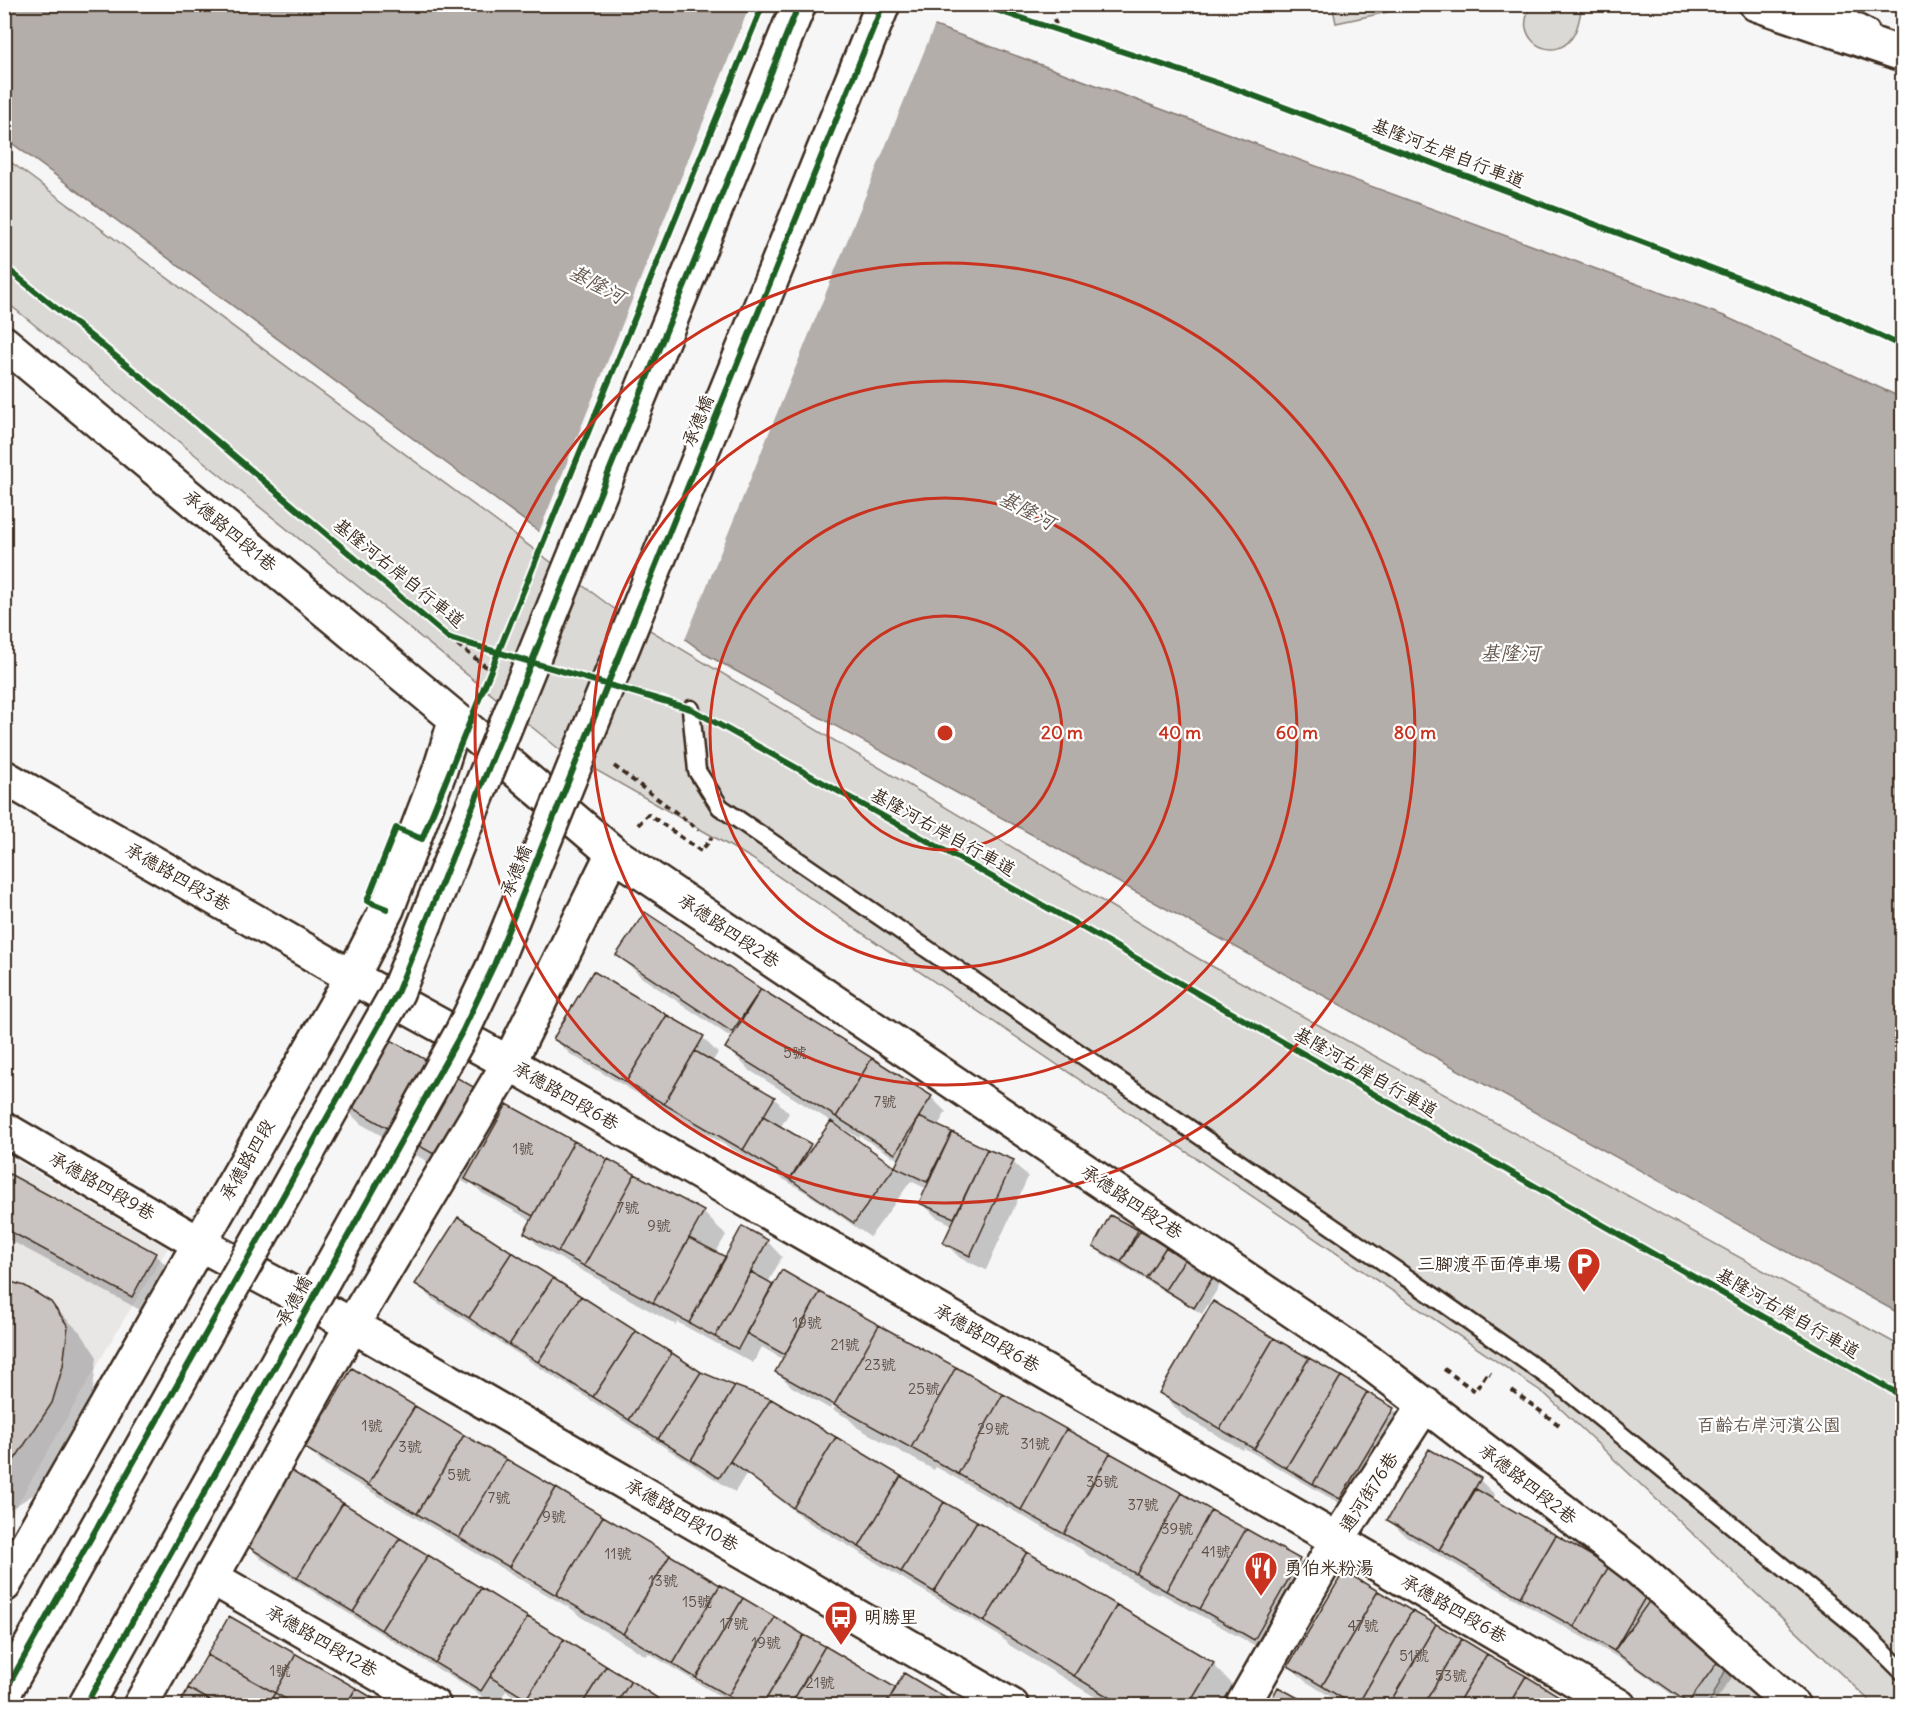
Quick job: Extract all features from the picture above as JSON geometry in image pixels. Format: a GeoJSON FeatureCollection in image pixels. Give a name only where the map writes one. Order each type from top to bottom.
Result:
{"type":"FeatureCollection","features":[{"type":"Feature","properties":{"kind":"main road"},"geometry":{"type":"LineString","coordinates":[[4,1693],[397,993],[799,4]]}},
{"type":"Feature","properties":{"kind":"main road","name":"承德橋"},"geometry":{"type":"LineString","coordinates":[[85,1706],[462,1032],[489,975],[883,4]]}},
{"type":"Feature","properties":{"kind":"main road"},"geometry":{"type":"LineString","coordinates":[[1756,4],[1902,54]]}},
{"type":"Feature","properties":{"kind":"main road","name":"承德路四段1巷"},"geometry":{"type":"LineString","coordinates":[[4,343],[456,719]]}},
{"type":"Feature","properties":{"kind":"main road","name":"承德路四段2巷"},"geometry":{"type":"LineString","coordinates":[[456,719],[613,853],[1359,1355],[1639,1569],[1793,1706]]}},
{"type":"Feature","properties":{"kind":"main road","name":"承德路四段"},"geometry":{"type":"LineString","coordinates":[[4,1585],[352,976],[387,909],[440,770],[456,719]]}},
{"type":"Feature","properties":{"kind":"main road","name":"承德路四段3巷"},"geometry":{"type":"LineString","coordinates":[[4,777],[352,976]]}},
{"type":"Feature","properties":{"kind":"main road"},"geometry":{"type":"LineString","coordinates":[[140,1706],[352,1325],[509,1063],[613,853]]}},
{"type":"Feature","properties":{"kind":"main road","name":"承德路四段6巷"},"geometry":{"type":"LineString","coordinates":[[352,976],[509,1063],[1337,1540],[1619,1706]]}},
{"type":"Feature","properties":{"kind":"main road","name":"承德路四段9巷"},"geometry":{"type":"LineString","coordinates":[[4,1129],[200,1244],[352,1325]]}},
{"type":"Feature","properties":{"kind":"main road","name":"承德路四段10巷"},"geometry":{"type":"LineString","coordinates":[[352,1325],[1012,1706]]}},
{"type":"Feature","properties":{"kind":"main road","name":"通河街76巷"},"geometry":{"type":"LineString","coordinates":[[1242,1706],[1337,1540],[1425,1404]]}},
{"type":"Feature","properties":{"kind":"main road","name":"承德路四段12巷"},"geometry":{"type":"LineString","coordinates":[[210,1577],[434,1706]]}},
{"type":"Feature","properties":{"kind":"lane"},"geometry":{"type":"LineString","coordinates":[[1822,4],[1902,46]]}},
{"type":"Feature","properties":{"kind":"lane"},"geometry":{"type":"LineString","coordinates":[[691,710],[697,771],[720,807],[1560,1385],[1863,1632],[1902,1671]]}},
{"type":"Feature","properties":{"kind":"path"},"geometry":{"type":"LineString","coordinates":[[1054,19],[1058,31]]}},
{"type":"Feature","properties":{"kind":"path"},"geometry":{"type":"LineString","coordinates":[[1048,28],[1069,35]]}},
{"type":"Feature","properties":{"kind":"path"},"geometry":{"type":"LineString","coordinates":[[613,853],[648,814],[701,851],[711,839],[647,792]]}},
{"type":"Feature","properties":{"kind":"shaded area"},"geometry":{"type":"Polygon","coordinates":[[[5,1154],[168,1248],[114,1336],[5,1526],[5,1154]]]}},
{"type":"Feature","properties":{"kind":"green space"},"geometry":{"type":"Polygon","coordinates":[[[1332,4],[1421,4],[1421,5],[1336,23],[1332,4]]]}},
{"type":"Feature","properties":{"kind":"green space"},"geometry":{"type":"Polygon","coordinates":[[[1530,5],[1582,5],[1577,28],[1570,40],[1558,48],[1551,49],[1544,48],[1533,41],[1528,35],[1526,25],[1530,5]]]}},
{"type":"Feature","properties":{"kind":"green space","name":"百齡右岸河濱公園"},"geometry":{"type":"Polygon","coordinates":[[[4,157],[613,608],[1199,959],[1902,1347],[1902,1705],[1874,1705],[1545,1394],[751,858],[559,749],[5,301],[4,157]]]}},
{"type":"Feature","properties":{"kind":"green space"},"geometry":{"type":"Polygon","coordinates":[[[1730,1661],[1780,1706],[1708,1706],[1730,1661]]]}},
{"type":"Feature","properties":{"kind":"water","name":"基隆河"},"geometry":{"type":"Polygon","coordinates":[[[5,5],[878,5],[1724,316],[1902,398],[1902,1315],[707,655],[5,138],[5,5]]]}},
{"type":"Feature","properties":{"kind":"pier"},"geometry":{"type":"Polygon","coordinates":[[[887,4],[936,22],[684,642],[538,535],[750,5],[887,4]]]}},
{"type":"Feature","properties":{"kind":"building"},"geometry":{"type":"Polygon","coordinates":[[[645,912],[761,989],[732,1032],[616,955],[645,912]]]}},
{"type":"Feature","properties":{"kind":"building"},"geometry":{"type":"Polygon","coordinates":[[[593,971],[667,1015],[626,1082],[553,1039],[593,971]]]}},
{"type":"Feature","properties":{"kind":"building"},"geometry":{"type":"Polygon","coordinates":[[[761,989],[872,1058],[836,1117],[725,1048],[761,989]]]}},
{"type":"Feature","properties":{"kind":"building"},"geometry":{"type":"Polygon","coordinates":[[[667,1015],[704,1036],[664,1104],[626,1082],[667,1015]]]}},
{"type":"Feature","properties":{"kind":"building"},"geometry":{"type":"Polygon","coordinates":[[[368,1027],[477,1089],[439,1157],[329,1095],[368,1027]]]}},
{"type":"Feature","properties":{"kind":"building"},"geometry":{"type":"Polygon","coordinates":[[[695,1051],[775,1097],[743,1150],[664,1104],[695,1051]]]}},
{"type":"Feature","properties":{"kind":"building"},"geometry":{"type":"Polygon","coordinates":[[[872,1058],[932,1096],[895,1154],[836,1117],[872,1058]]]}},
{"type":"Feature","properties":{"kind":"building"},"geometry":{"type":"Polygon","coordinates":[[[507,1104],[574,1141],[533,1216],[465,1179],[507,1104]]]}},
{"type":"Feature","properties":{"kind":"building"},"geometry":{"type":"Polygon","coordinates":[[[763,1116],[811,1144],[790,1179],[743,1150],[763,1116]]]}},
{"type":"Feature","properties":{"kind":"building"},"geometry":{"type":"Polygon","coordinates":[[[919,1117],[952,1132],[927,1182],[895,1167],[919,1117]]]}},
{"type":"Feature","properties":{"kind":"building"},"geometry":{"type":"Polygon","coordinates":[[[831,1121],[895,1167],[854,1223],[790,1179],[831,1121]]]}},
{"type":"Feature","properties":{"kind":"building"},"geometry":{"type":"Polygon","coordinates":[[[952,1132],[987,1149],[954,1218],[919,1203],[952,1132]]]}},
{"type":"Feature","properties":{"kind":"building"},"geometry":{"type":"Polygon","coordinates":[[[574,1141],[608,1159],[558,1252],[524,1233],[574,1141]]]}},
{"type":"Feature","properties":{"kind":"building"},"geometry":{"type":"Polygon","coordinates":[[[987,1149],[1014,1160],[970,1256],[943,1243],[987,1149]]]}},
{"type":"Feature","properties":{"kind":"building"},"geometry":{"type":"Polygon","coordinates":[[[608,1159],[635,1174],[584,1266],[558,1252],[608,1159]]]}},
{"type":"Feature","properties":{"kind":"building"},"geometry":{"type":"Polygon","coordinates":[[[4,1171],[156,1253],[132,1297],[4,1228],[4,1171]]]}},
{"type":"Feature","properties":{"kind":"building"},"geometry":{"type":"Polygon","coordinates":[[[635,1174],[704,1211],[653,1303],[584,1266],[635,1174]]]}},
{"type":"Feature","properties":{"kind":"building"},"geometry":{"type":"Polygon","coordinates":[[[1110,1215],[1138,1230],[1121,1262],[1093,1247],[1110,1215]]]}},
{"type":"Feature","properties":{"kind":"building"},"geometry":{"type":"Polygon","coordinates":[[[458,1217],[512,1252],[469,1318],[415,1284],[458,1217]]]}},
{"type":"Feature","properties":{"kind":"building"},"geometry":{"type":"Polygon","coordinates":[[[742,1226],[768,1240],[715,1337],[689,1323],[742,1226]]]}},
{"type":"Feature","properties":{"kind":"building"},"geometry":{"type":"Polygon","coordinates":[[[1140,1231],[1166,1247],[1146,1278],[1121,1262],[1140,1231]]]}},
{"type":"Feature","properties":{"kind":"building"},"geometry":{"type":"Polygon","coordinates":[[[689,1238],[726,1257],[689,1323],[653,1303],[689,1238]]]}},
{"type":"Feature","properties":{"kind":"building"},"geometry":{"type":"Polygon","coordinates":[[[1166,1247],[1185,1259],[1165,1290],[1146,1278],[1166,1247]]]}},
{"type":"Feature","properties":{"kind":"building"},"geometry":{"type":"Polygon","coordinates":[[[512,1252],[553,1278],[509,1345],[469,1318],[512,1252]]]}},
{"type":"Feature","properties":{"kind":"building"},"geometry":{"type":"Polygon","coordinates":[[[1185,1259],[1213,1277],[1194,1308],[1165,1290],[1185,1259]]]}},
{"type":"Feature","properties":{"kind":"building"},"geometry":{"type":"Polygon","coordinates":[[[782,1270],[820,1292],[785,1355],[746,1333],[782,1270]]]}},
{"type":"Feature","properties":{"kind":"building"},"geometry":{"type":"Polygon","coordinates":[[[751,1272],[773,1284],[738,1349],[715,1337],[751,1272]]]}},
{"type":"Feature","properties":{"kind":"building"},"geometry":{"type":"Polygon","coordinates":[[[553,1278],[581,1296],[538,1362],[509,1345],[553,1278]]]}},
{"type":"Feature","properties":{"kind":"building"},"geometry":{"type":"Polygon","coordinates":[[[4,1280],[25,1286],[51,1302],[68,1326],[63,1366],[52,1403],[15,1459],[4,1465],[4,1280]]]}},
{"type":"Feature","properties":{"kind":"building"},"geometry":{"type":"Polygon","coordinates":[[[820,1292],[879,1325],[834,1405],[775,1372],[820,1292]]]}},
{"type":"Feature","properties":{"kind":"building"},"geometry":{"type":"Polygon","coordinates":[[[581,1296],[636,1331],[593,1397],[538,1362],[581,1296]]]}},
{"type":"Feature","properties":{"kind":"building"},"geometry":{"type":"Polygon","coordinates":[[[1213,1301],[1274,1338],[1220,1429],[1159,1393],[1213,1301]]]}},
{"type":"Feature","properties":{"kind":"building"},"geometry":{"type":"Polygon","coordinates":[[[879,1325],[956,1367],[911,1448],[834,1405],[879,1325]]]}},
{"type":"Feature","properties":{"kind":"building"},"geometry":{"type":"Polygon","coordinates":[[[636,1331],[672,1353],[629,1420],[593,1397],[636,1331]]]}},
{"type":"Feature","properties":{"kind":"building"},"geometry":{"type":"Polygon","coordinates":[[[1274,1338],[1309,1358],[1254,1449],[1220,1429],[1274,1338]]]}},
{"type":"Feature","properties":{"kind":"building"},"geometry":{"type":"Polygon","coordinates":[[[672,1353],[701,1372],[658,1439],[629,1420],[672,1353]]]}},
{"type":"Feature","properties":{"kind":"building"},"geometry":{"type":"Polygon","coordinates":[[[1309,1358],[1341,1376],[1286,1468],[1254,1449],[1309,1358]]]}},
{"type":"Feature","properties":{"kind":"building"},"geometry":{"type":"Polygon","coordinates":[[[956,1367],[1003,1394],[958,1474],[911,1448],[956,1367]]]}},
{"type":"Feature","properties":{"kind":"building"},"geometry":{"type":"Polygon","coordinates":[[[352,1368],[415,1406],[368,1485],[305,1448],[352,1368]]]}},
{"type":"Feature","properties":{"kind":"building"},"geometry":{"type":"Polygon","coordinates":[[[701,1372],[735,1386],[691,1460],[658,1439],[701,1372]]]}},
{"type":"Feature","properties":{"kind":"building"},"geometry":{"type":"Polygon","coordinates":[[[1341,1376],[1367,1392],[1313,1484],[1286,1468],[1341,1376]]]}},
{"type":"Feature","properties":{"kind":"building"},"geometry":{"type":"Polygon","coordinates":[[[735,1386],[771,1399],[719,1478],[691,1460],[735,1386]]]}},
{"type":"Feature","properties":{"kind":"building"},"geometry":{"type":"Polygon","coordinates":[[[1367,1392],[1394,1408],[1340,1499],[1313,1484],[1367,1392]]]}},
{"type":"Feature","properties":{"kind":"building"},"geometry":{"type":"Polygon","coordinates":[[[1003,1394],[1066,1429],[1021,1510],[958,1474],[1003,1394]]]}},
{"type":"Feature","properties":{"kind":"building"},"geometry":{"type":"Polygon","coordinates":[[[771,1399],[836,1437],[793,1508],[730,1461],[771,1399]]]}},
{"type":"Feature","properties":{"kind":"building"},"geometry":{"type":"Polygon","coordinates":[[[415,1406],[464,1435],[417,1514],[368,1485],[415,1406]]]}},
{"type":"Feature","properties":{"kind":"building"},"geometry":{"type":"Polygon","coordinates":[[[1066,1429],[1110,1453],[1064,1534],[1021,1510],[1066,1429]]]}},
{"type":"Feature","properties":{"kind":"building"},"geometry":{"type":"Polygon","coordinates":[[[464,1435],[506,1459],[459,1538],[417,1514],[464,1435]]]}},
{"type":"Feature","properties":{"kind":"building"},"geometry":{"type":"Polygon","coordinates":[[[836,1437],[901,1476],[859,1547],[793,1508],[836,1437]]]}},
{"type":"Feature","properties":{"kind":"building"},"geometry":{"type":"Polygon","coordinates":[[[1429,1449],[1481,1478],[1439,1550],[1387,1520],[1429,1449]]]}},
{"type":"Feature","properties":{"kind":"building"},"geometry":{"type":"Polygon","coordinates":[[[1110,1453],[1182,1493],[1136,1574],[1064,1534],[1110,1453]]]}},
{"type":"Feature","properties":{"kind":"building"},"geometry":{"type":"Polygon","coordinates":[[[506,1459],[556,1488],[509,1567],[459,1538],[506,1459]]]}},
{"type":"Feature","properties":{"kind":"building"},"geometry":{"type":"Polygon","coordinates":[[[290,1470],[343,1503],[297,1578],[244,1544],[290,1470]]]}},
{"type":"Feature","properties":{"kind":"building"},"geometry":{"type":"Polygon","coordinates":[[[901,1476],[944,1502],[901,1572],[859,1547],[901,1476]]]}},
{"type":"Feature","properties":{"kind":"building"},"geometry":{"type":"Polygon","coordinates":[[[556,1488],[603,1516],[556,1595],[509,1567],[556,1488]]]}},
{"type":"Feature","properties":{"kind":"building"},"geometry":{"type":"Polygon","coordinates":[[[1476,1489],[1556,1535],[1520,1597],[1439,1550],[1476,1489]]]}},
{"type":"Feature","properties":{"kind":"building"},"geometry":{"type":"Polygon","coordinates":[[[1182,1493],[1211,1510],[1166,1591],[1136,1574],[1182,1493]]]}},
{"type":"Feature","properties":{"kind":"building"},"geometry":{"type":"Polygon","coordinates":[[[944,1502],[977,1521],[934,1592],[901,1572],[944,1502]]]}},
{"type":"Feature","properties":{"kind":"building"},"geometry":{"type":"Polygon","coordinates":[[[343,1503],[400,1538],[353,1612],[297,1578],[343,1503]]]}},
{"type":"Feature","properties":{"kind":"building"},"geometry":{"type":"Polygon","coordinates":[[[1211,1510],[1246,1529],[1200,1609],[1166,1591],[1211,1510]]]}},
{"type":"Feature","properties":{"kind":"building"},"geometry":{"type":"Polygon","coordinates":[[[603,1516],[670,1555],[623,1634],[556,1595],[603,1516]]]}},
{"type":"Feature","properties":{"kind":"building"},"geometry":{"type":"Polygon","coordinates":[[[977,1521],[1027,1552],[984,1622],[934,1592],[977,1521]]]}},
{"type":"Feature","properties":{"kind":"building"},"geometry":{"type":"Polygon","coordinates":[[[1246,1529],[1300,1559],[1254,1640],[1200,1609],[1246,1529]]]}},
{"type":"Feature","properties":{"kind":"building"},"geometry":{"type":"Polygon","coordinates":[[[1556,1535],[1609,1566],[1574,1627],[1520,1597],[1556,1535]]]}},
{"type":"Feature","properties":{"kind":"building"},"geometry":{"type":"Polygon","coordinates":[[[400,1538],[428,1555],[381,1630],[353,1612],[400,1538]]]}},
{"type":"Feature","properties":{"kind":"building"},"geometry":{"type":"Polygon","coordinates":[[[1027,1552],[1117,1605],[1074,1676],[984,1622],[1027,1552]]]}},
{"type":"Feature","properties":{"kind":"building"},"geometry":{"type":"Polygon","coordinates":[[[428,1555],[481,1588],[435,1663],[381,1630],[428,1555]]]}},
{"type":"Feature","properties":{"kind":"building"},"geometry":{"type":"Polygon","coordinates":[[[670,1555],[720,1585],[673,1664],[623,1634],[670,1555]]]}},
{"type":"Feature","properties":{"kind":"building"},"geometry":{"type":"Polygon","coordinates":[[[1609,1566],[1650,1589],[1614,1651],[1574,1627],[1609,1566]]]}},
{"type":"Feature","properties":{"kind":"building"},"geometry":{"type":"Polygon","coordinates":[[[1344,1571],[1378,1591],[1322,1686],[1288,1666],[1344,1571]]]}},
{"type":"Feature","properties":{"kind":"building"},"geometry":{"type":"Polygon","coordinates":[[[720,1585],[743,1598],[696,1678],[673,1664],[720,1585]]]}},
{"type":"Feature","properties":{"kind":"building"},"geometry":{"type":"Polygon","coordinates":[[[481,1588],[528,1617],[481,1691],[435,1663],[481,1588]]]}},
{"type":"Feature","properties":{"kind":"building"},"geometry":{"type":"Polygon","coordinates":[[[1378,1591],[1412,1611],[1355,1706],[1322,1686],[1378,1591]]]}},
{"type":"Feature","properties":{"kind":"building"},"geometry":{"type":"Polygon","coordinates":[[[743,1598],[775,1617],[728,1696],[696,1678],[743,1598]]]}},
{"type":"Feature","properties":{"kind":"building"},"geometry":{"type":"Polygon","coordinates":[[[1650,1600],[1724,1653],[1688,1703],[1614,1651],[1650,1600]]]}},
{"type":"Feature","properties":{"kind":"building"},"geometry":{"type":"Polygon","coordinates":[[[1117,1605],[1214,1663],[1188,1706],[1123,1706],[1074,1676],[1117,1605]]]}},
{"type":"Feature","properties":{"kind":"building"},"geometry":{"type":"Polygon","coordinates":[[[1412,1611],[1436,1624],[1388,1706],[1357,1706],[1412,1611]]]}},
{"type":"Feature","properties":{"kind":"building"},"geometry":{"type":"Polygon","coordinates":[[[229,1616],[296,1654],[275,1693],[207,1655],[229,1616]]]}},
{"type":"Feature","properties":{"kind":"building"},"geometry":{"type":"Polygon","coordinates":[[[528,1617],[564,1639],[526,1699],[490,1677],[528,1617]]]}},
{"type":"Feature","properties":{"kind":"building"},"geometry":{"type":"Polygon","coordinates":[[[775,1617],[804,1635],[762,1706],[743,1706],[728,1696],[775,1617]]]}},
{"type":"Feature","properties":{"kind":"building"},"geometry":{"type":"Polygon","coordinates":[[[1436,1624],[1462,1639],[1423,1706],[1388,1706],[1436,1624]]]}},
{"type":"Feature","properties":{"kind":"building"},"geometry":{"type":"Polygon","coordinates":[[[804,1635],[825,1646],[790,1706],[762,1706],[804,1635]]]}},
{"type":"Feature","properties":{"kind":"building"},"geometry":{"type":"Polygon","coordinates":[[[564,1639],[606,1666],[581,1706],[536,1706],[526,1699],[564,1639]]]}},
{"type":"Feature","properties":{"kind":"building"},"geometry":{"type":"Polygon","coordinates":[[[1462,1639],[1487,1654],[1456,1706],[1423,1706],[1462,1639]]]}},
{"type":"Feature","properties":{"kind":"building"},"geometry":{"type":"Polygon","coordinates":[[[825,1646],[896,1688],[885,1706],[790,1706],[825,1646]]]}},
{"type":"Feature","properties":{"kind":"building"},"geometry":{"type":"Polygon","coordinates":[[[296,1654],[356,1688],[346,1706],[298,1706],[275,1693],[296,1654]]]}},
{"type":"Feature","properties":{"kind":"building"},"geometry":{"type":"Polygon","coordinates":[[[1487,1654],[1526,1676],[1508,1706],[1456,1706],[1487,1654]]]}},
{"type":"Feature","properties":{"kind":"building"},"geometry":{"type":"Polygon","coordinates":[[[207,1655],[275,1693],[267,1706],[220,1706],[188,1688],[207,1655]]]}},
{"type":"Feature","properties":{"kind":"building"},"geometry":{"type":"Polygon","coordinates":[[[606,1666],[631,1681],[615,1706],[581,1706],[606,1666]]]}},
{"type":"Feature","properties":{"kind":"building"},"geometry":{"type":"Polygon","coordinates":[[[904,1673],[959,1706],[885,1706],[904,1673]]]}},
{"type":"Feature","properties":{"kind":"building"},"geometry":{"type":"Polygon","coordinates":[[[1526,1676],[1559,1696],[1554,1706],[1508,1706],[1526,1676]]]}},
{"type":"Feature","properties":{"kind":"building"},"geometry":{"type":"Polygon","coordinates":[[[631,1681],[662,1701],[659,1706],[615,1706],[631,1681]]]}},
{"type":"Feature","properties":{"kind":"building"},"geometry":{"type":"Polygon","coordinates":[[[1278,1687],[1313,1706],[1268,1706],[1278,1687]]]}},
{"type":"Feature","properties":{"kind":"building"},"geometry":{"type":"Polygon","coordinates":[[[188,1688],[220,1706],[179,1706],[188,1688]]]}},
{"type":"Feature","properties":{"kind":"building"},"geometry":{"type":"Polygon","coordinates":[[[356,1688],[386,1706],[345,1706],[356,1688]]]}},
{"type":"Feature","properties":{"kind":"building"},"geometry":{"type":"Polygon","coordinates":[[[1559,1696],[1576,1706],[1554,1706],[1559,1696]]]}},
{"type":"Feature","properties":{"kind":"cycle path"},"geometry":{"type":"LineString","coordinates":[[387,909],[367,901],[396,828],[422,839],[763,4]]}},
{"type":"Feature","properties":{"kind":"cycle path"},"geometry":{"type":"LineString","coordinates":[[4,1693],[397,993],[799,4]]}},
{"type":"Feature","properties":{"kind":"cycle path"},"geometry":{"type":"LineString","coordinates":[[85,1706],[462,1032],[494,965],[883,4]]}},
{"type":"Feature","properties":{"kind":"cycle path","name":"基隆河左岸自行車道"},"geometry":{"type":"LineString","coordinates":[[978,4],[1233,88],[1833,314],[1902,346]]}},
{"type":"Feature","properties":{"kind":"cycle path","name":"基隆河右岸自行車道"},"geometry":{"type":"LineString","coordinates":[[4,266],[140,376],[449,638],[691,709],[1071,921],[1902,1396]]}},
{"type":"Feature","properties":{"kind":"place","name":"三腳渡平面停車場"},"geometry":{"type":"Point","coordinates":[1584,1293]}},
{"type":"Feature","properties":{"kind":"place","name":"勇伯米粉湯"},"geometry":{"type":"Point","coordinates":[1261,1597]}},
{"type":"Feature","properties":{"kind":"place","name":"明勝里"},"geometry":{"type":"Point","coordinates":[841,1646]}}]}
